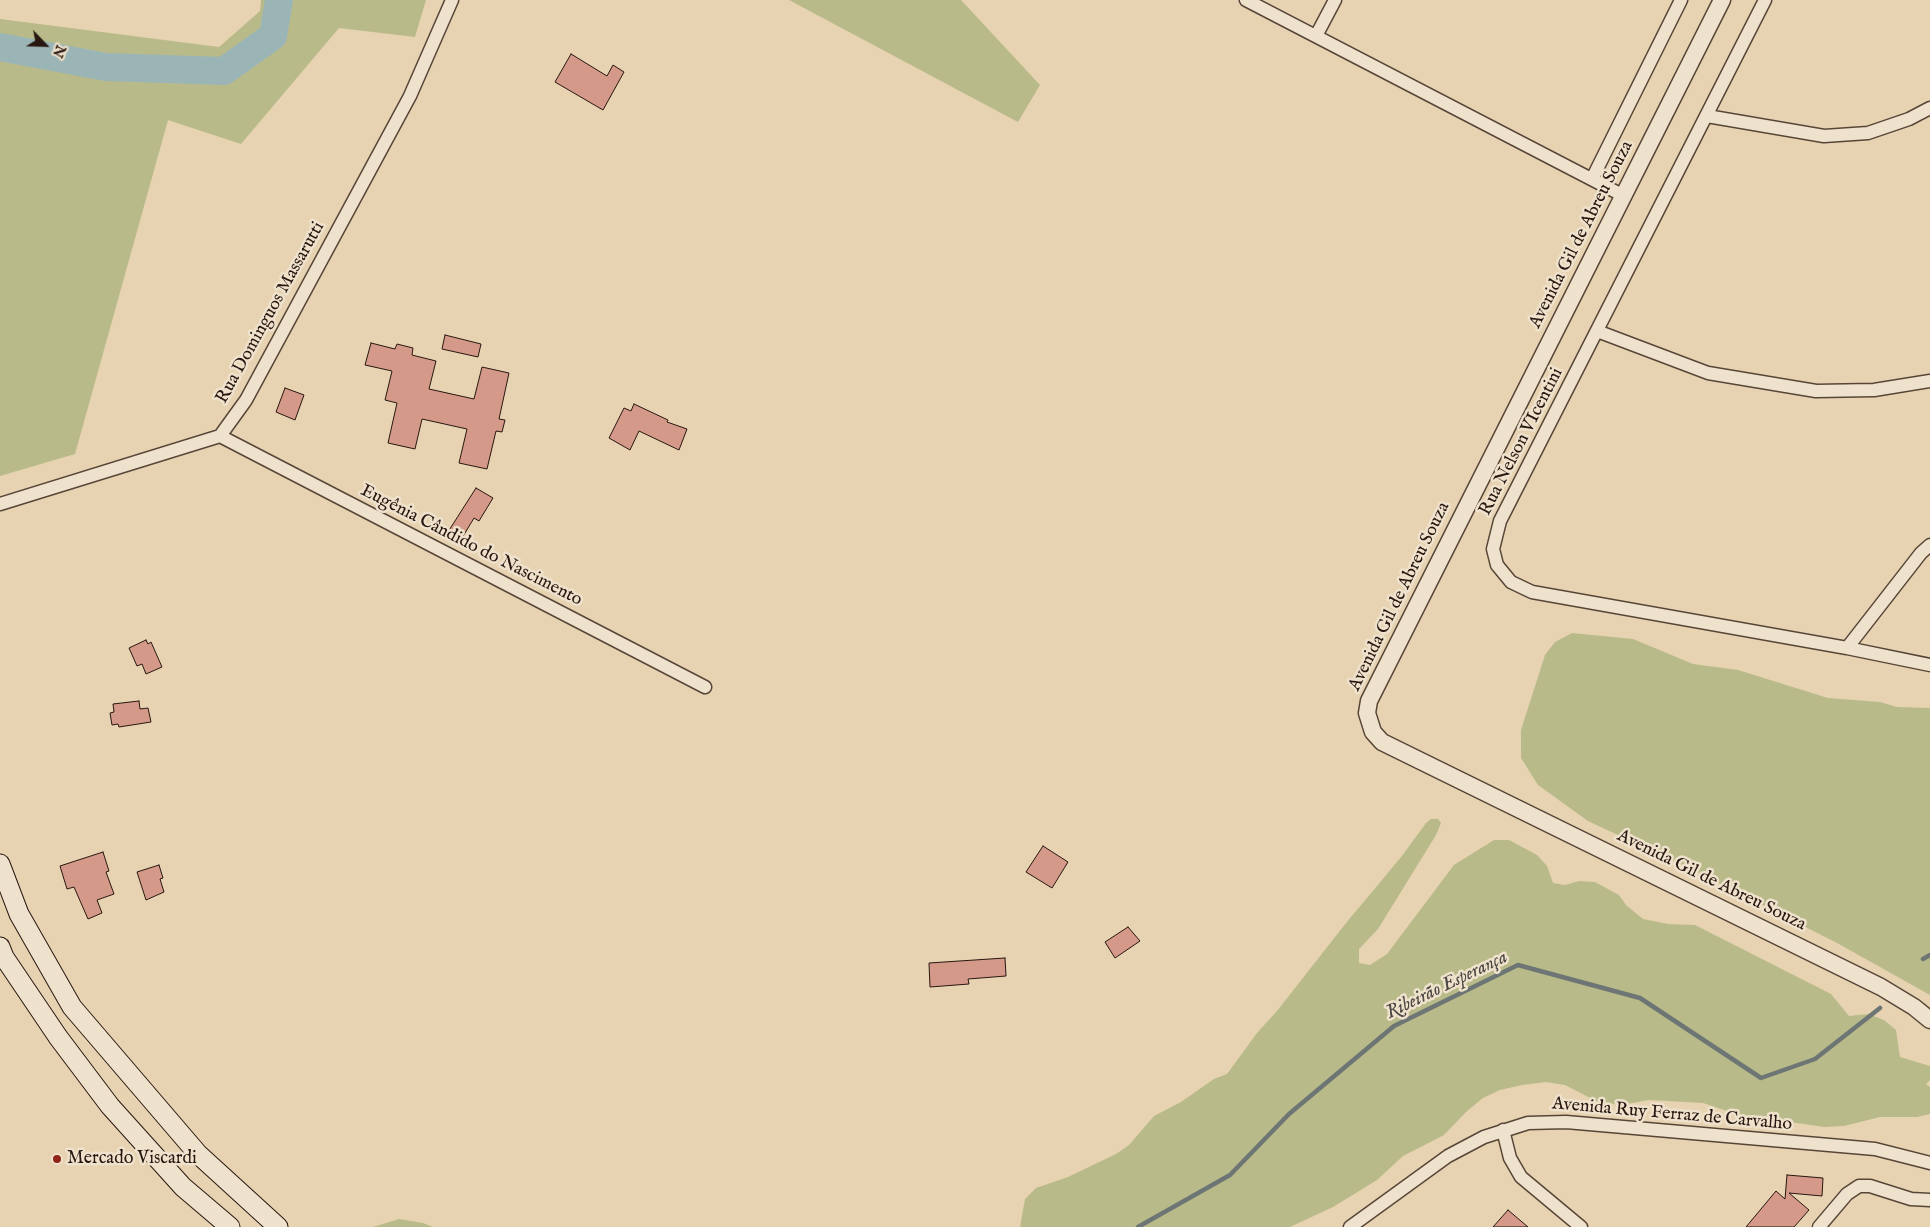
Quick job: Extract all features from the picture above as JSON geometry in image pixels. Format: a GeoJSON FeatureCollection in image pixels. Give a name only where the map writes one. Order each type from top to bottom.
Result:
{"type":"FeatureCollection","features":[{"type":"Feature","properties":{"kind":"main road"},"geometry":{"type":"LineString","coordinates":[[0,864],[19,914],[72,1007],[198,1154],[278,1227]]}},
{"type":"Feature","properties":{"kind":"main road"},"geometry":{"type":"LineString","coordinates":[[0,947],[4,957],[58,1037],[110,1106],[182,1187],[230,1227]]}},
{"type":"Feature","properties":{"kind":"street","name":"Rua Dominguos Massarutti"},"geometry":{"type":"LineString","coordinates":[[220,436],[246,400],[410,96],[452,0]]}},
{"type":"Feature","properties":{"kind":"street"},"geometry":{"type":"LineString","coordinates":[[1246,0],[1624,196]]}},
{"type":"Feature","properties":{"kind":"street"},"geometry":{"type":"LineString","coordinates":[[1316,36],[1335,0]]}},
{"type":"Feature","properties":{"kind":"street"},"geometry":{"type":"LineString","coordinates":[[1592,179],[1681,0]]}},
{"type":"Feature","properties":{"kind":"street","name":"Avenida Gil de Abreu Souza"},"geometry":{"type":"LineString","coordinates":[[1722,0],[1369,701],[1367,714],[1377,738],[1382,742],[1881,987],[1914,1007],[1930,1020]]}},
{"type":"Feature","properties":{"kind":"street","name":"Rua Nelson VIcentini"},"geometry":{"type":"LineString","coordinates":[[1765,0],[1500,521],[1493,549],[1497,565],[1511,582],[1532,592],[1847,648],[1930,665]]}},
{"type":"Feature","properties":{"kind":"street"},"geometry":{"type":"LineString","coordinates":[[1707,116],[1824,136],[1868,133],[1909,119],[1930,108]]}},
{"type":"Feature","properties":{"kind":"street"},"geometry":{"type":"LineString","coordinates":[[1597,331],[1708,373],[1816,391],[1874,390],[1930,381]]}},
{"type":"Feature","properties":{"kind":"street"},"geometry":{"type":"LineString","coordinates":[[0,504],[220,436]]}},
{"type":"Feature","properties":{"kind":"street","name":"Eugênia Cândido do Nascimento"},"geometry":{"type":"LineString","coordinates":[[220,436],[705,687]]}},
{"type":"Feature","properties":{"kind":"street"},"geometry":{"type":"LineString","coordinates":[[1847,648],[1927,553]]}},
{"type":"Feature","properties":{"kind":"street","name":"Avenida Ruy Ferraz de Carvalho"},"geometry":{"type":"LineString","coordinates":[[1350,1227],[1448,1156],[1503,1130],[1528,1123],[1566,1122],[1876,1149],[1930,1163]]}},
{"type":"Feature","properties":{"kind":"street"},"geometry":{"type":"LineString","coordinates":[[1503,1130],[1510,1158],[1522,1176],[1581,1227]]}},
{"type":"Feature","properties":{"kind":"street"},"geometry":{"type":"LineString","coordinates":[[1819,1227],[1847,1194],[1859,1186],[1870,1186],[1911,1199],[1930,1200]]}},
{"type":"Feature","properties":{"kind":"green space"},"geometry":{"type":"Polygon","coordinates":[[[261,0],[426,0],[415,37],[339,28],[241,144],[168,120],[75,454],[0,476],[0,19],[219,47],[260,11],[261,0]]]}},
{"type":"Feature","properties":{"kind":"green space"},"geometry":{"type":"Polygon","coordinates":[[[789,0],[961,0],[1040,85],[1018,122],[789,0]]]}},
{"type":"Feature","properties":{"kind":"green space"},"geometry":{"type":"Polygon","coordinates":[[[1572,633],[1633,639],[1693,664],[1738,670],[1828,698],[1880,702],[1897,707],[1930,708],[1930,995],[1837,943],[1697,872],[1588,821],[1538,785],[1521,758],[1521,730],[1545,655],[1555,642],[1572,633]]]}},
{"type":"Feature","properties":{"kind":"green space"},"geometry":{"type":"Polygon","coordinates":[[[1431,819],[1438,819],[1441,823],[1436,835],[1378,929],[1359,949],[1359,963],[1370,965],[1387,954],[1454,865],[1494,840],[1509,840],[1537,855],[1547,866],[1553,883],[1565,885],[1579,881],[1595,882],[1619,895],[1626,905],[1643,919],[1668,924],[1695,925],[1831,994],[1849,1016],[1868,1014],[1884,1020],[1896,1030],[1900,1057],[1930,1066],[1930,1080],[1926,1084],[1930,1087],[1930,1114],[1917,1117],[1880,1117],[1844,1126],[1825,1127],[1739,1115],[1703,1103],[1649,1100],[1621,1105],[1596,1101],[1565,1085],[1546,1082],[1500,1090],[1483,1098],[1466,1112],[1444,1135],[1403,1156],[1377,1180],[1333,1207],[1290,1227],[1020,1227],[1025,1199],[1036,1188],[1068,1177],[1116,1154],[1129,1145],[1154,1116],[1181,1102],[1214,1079],[1227,1074],[1257,1033],[1277,1011],[1431,819]]]}},
{"type":"Feature","properties":{"kind":"green space"},"geometry":{"type":"Polygon","coordinates":[[[399,1219],[423,1223],[433,1227],[373,1227],[399,1219]]]}},
{"type":"Feature","properties":{"kind":"building"},"geometry":{"type":"Polygon","coordinates":[[[571,54],[607,76],[613,65],[624,72],[603,110],[555,82],[571,54]]]}},
{"type":"Feature","properties":{"kind":"building"},"geometry":{"type":"Polygon","coordinates":[[[445,335],[481,344],[478,357],[442,349],[445,335]]]}},
{"type":"Feature","properties":{"kind":"building"},"geometry":{"type":"Polygon","coordinates":[[[371,343],[395,349],[397,344],[413,348],[412,355],[436,361],[429,389],[474,399],[482,367],[509,373],[499,419],[505,420],[502,432],[496,431],[487,469],[459,463],[467,429],[422,419],[415,449],[388,443],[397,403],[385,400],[392,371],[365,365],[371,343]]]}},
{"type":"Feature","properties":{"kind":"building"},"geometry":{"type":"Polygon","coordinates":[[[285,388],[304,395],[295,420],[276,412],[285,388]]]}},
{"type":"Feature","properties":{"kind":"building"},"geometry":{"type":"Polygon","coordinates":[[[634,404],[668,420],[667,422],[687,429],[679,450],[639,431],[630,450],[609,438],[624,408],[631,411],[634,404]]]}},
{"type":"Feature","properties":{"kind":"building"},"geometry":{"type":"Polygon","coordinates":[[[476,488],[493,498],[479,521],[474,518],[459,543],[446,535],[476,488]]]}},
{"type":"Feature","properties":{"kind":"building"},"geometry":{"type":"Polygon","coordinates":[[[146,640],[148,644],[151,642],[162,667],[146,674],[142,664],[137,666],[129,648],[146,640]]]}},
{"type":"Feature","properties":{"kind":"building"},"geometry":{"type":"Polygon","coordinates":[[[139,701],[140,709],[148,708],[151,722],[119,727],[118,724],[112,725],[110,713],[114,712],[113,704],[139,701]]]}},
{"type":"Feature","properties":{"kind":"building"},"geometry":{"type":"Polygon","coordinates":[[[1043,846],[1068,862],[1052,888],[1026,872],[1043,846]]]}},
{"type":"Feature","properties":{"kind":"building"},"geometry":{"type":"Polygon","coordinates":[[[103,852],[109,871],[106,872],[114,894],[97,900],[102,913],[88,919],[74,887],[67,889],[60,866],[103,852]]]}},
{"type":"Feature","properties":{"kind":"building"},"geometry":{"type":"Polygon","coordinates":[[[159,865],[163,878],[160,879],[164,892],[146,900],[137,872],[159,865]]]}},
{"type":"Feature","properties":{"kind":"building"},"geometry":{"type":"Polygon","coordinates":[[[1128,927],[1140,941],[1115,958],[1105,942],[1128,927]]]}},
{"type":"Feature","properties":{"kind":"building"},"geometry":{"type":"Polygon","coordinates":[[[1005,958],[1006,976],[968,979],[969,984],[930,987],[929,963],[1005,958]]]}},
{"type":"Feature","properties":{"kind":"building"},"geometry":{"type":"Polygon","coordinates":[[[1787,1175],[1823,1178],[1822,1196],[1789,1193],[1809,1210],[1794,1227],[1746,1227],[1776,1191],[1785,1199],[1787,1175]]]}},
{"type":"Feature","properties":{"kind":"building"},"geometry":{"type":"Polygon","coordinates":[[[1508,1210],[1528,1227],[1493,1227],[1508,1210]]]}},
{"type":"Feature","properties":{"kind":"waterway"},"geometry":{"type":"LineString","coordinates":[[0,47],[106,67],[224,71],[273,36],[279,0]]}},
{"type":"Feature","properties":{"kind":"waterway","name":"Ribeirão Esperança"},"geometry":{"type":"LineString","coordinates":[[1923,959],[1930,955]]}},
{"type":"Feature","properties":{"kind":"waterway","name":"Ribeirão Esperança"},"geometry":{"type":"LineString","coordinates":[[1138,1227],[1230,1175],[1289,1114],[1394,1026],[1518,965],[1640,998],[1761,1078],[1815,1059],[1880,1008]]}},
{"type":"Feature","properties":{"kind":"place","name":"Mercado Viscardi"},"geometry":{"type":"Point","coordinates":[57,1159]}}]}
